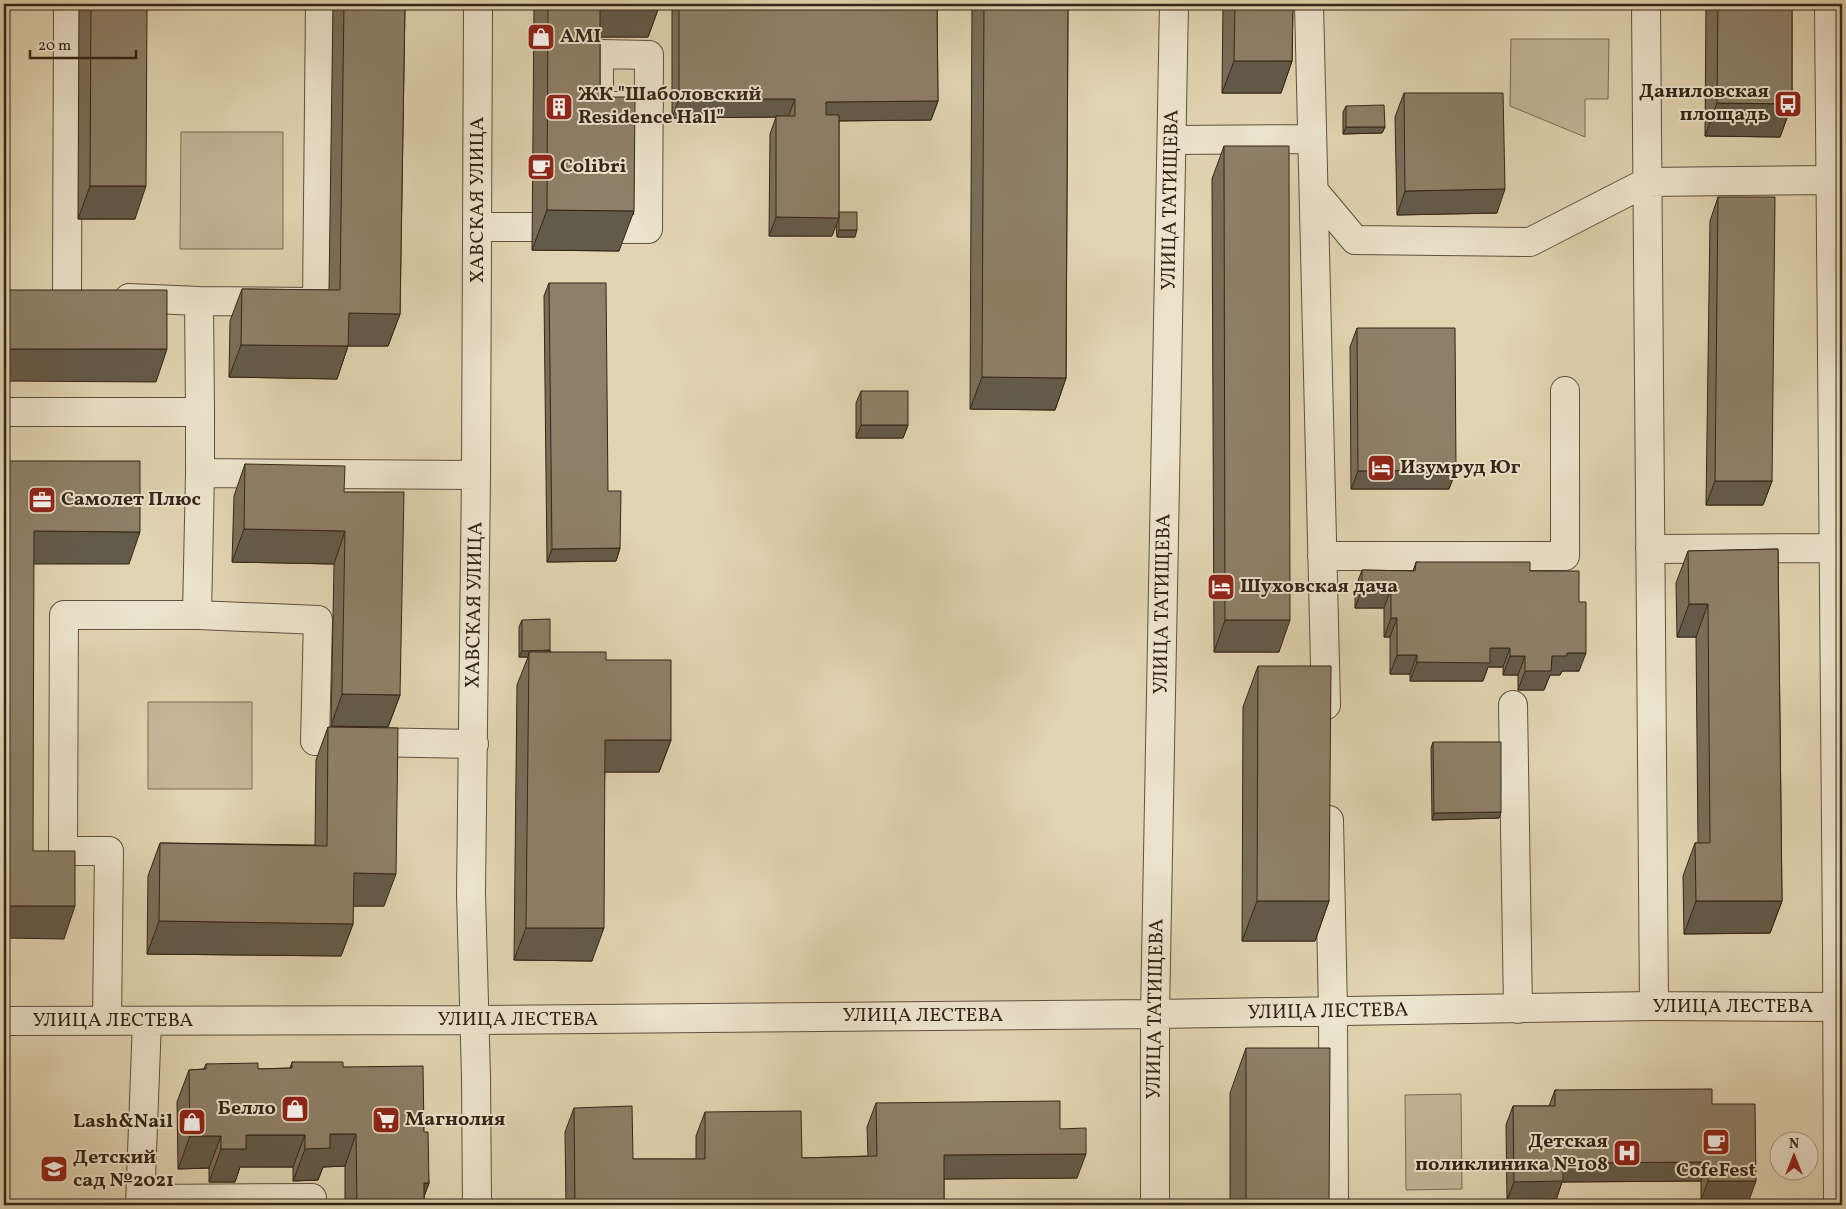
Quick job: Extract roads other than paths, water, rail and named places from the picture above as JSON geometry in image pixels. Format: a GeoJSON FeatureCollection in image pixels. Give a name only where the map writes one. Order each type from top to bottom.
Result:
{"type":"FeatureCollection","features":[{"type":"Feature","properties":{"kind":"street"},"geometry":{"type":"LineString","coordinates":[[67,296],[68,4]]}},
{"type":"Feature","properties":{"kind":"street"},"geometry":{"type":"LineString","coordinates":[[40,296],[199,301],[317,302],[320,4]]}},
{"type":"Feature","properties":{"kind":"street","name":"ХАВСКАЯ УЛИЦА"},"geometry":{"type":"LineString","coordinates":[[477,1205],[471,893],[474,744],[478,4]]}},
{"type":"Feature","properties":{"kind":"street","name":"УЛИЦА ТАТИЩЕВА"},"geometry":{"type":"LineString","coordinates":[[1155,1205],[1155,1014],[1173,140],[1174,4]]}},
{"type":"Feature","properties":{"kind":"street"},"geometry":{"type":"LineString","coordinates":[[1309,4],[1326,726]]}},
{"type":"Feature","properties":{"kind":"street"},"geometry":{"type":"LineString","coordinates":[[1646,4],[1654,1006]]}},
{"type":"Feature","properties":{"kind":"street"},"geometry":{"type":"LineString","coordinates":[[1829,4],[1837,564],[1840,1007],[1838,1205]]}},
{"type":"Feature","properties":{"kind":"street"},"geometry":{"type":"LineString","coordinates":[[620,229],[648,229],[649,106]]}},
{"type":"Feature","properties":{"kind":"street"},"geometry":{"type":"LineString","coordinates":[[1173,140],[1312,139]]}},
{"type":"Feature","properties":{"kind":"street"},"geometry":{"type":"LineString","coordinates":[[1314,191],[1355,240],[1530,242],[1648,182],[1831,180]]}},
{"type":"Feature","properties":{"kind":"street"},"geometry":{"type":"LineString","coordinates":[[478,228],[532,228]]}},
{"type":"Feature","properties":{"kind":"street"},"geometry":{"type":"LineString","coordinates":[[198,615],[200,473],[199,301]]}},
{"type":"Feature","properties":{"kind":"street"},"geometry":{"type":"LineString","coordinates":[[1322,556],[1565,556],[1565,390]]}},
{"type":"Feature","properties":{"kind":"street"},"geometry":{"type":"LineString","coordinates":[[4,412],[200,412]]}},
{"type":"Feature","properties":{"kind":"street"},"geometry":{"type":"LineString","coordinates":[[200,473],[476,475]]}},
{"type":"Feature","properties":{"kind":"street"},"geometry":{"type":"LineString","coordinates":[[1650,550],[1837,564]]}},
{"type":"Feature","properties":{"kind":"street"},"geometry":{"type":"LineString","coordinates":[[107,1021],[109,851],[62,851],[64,615],[198,615],[318,620],[315,741],[474,744]]}},
{"type":"Feature","properties":{"kind":"street"},"geometry":{"type":"LineString","coordinates":[[1513,705],[1518,1009]]}},
{"type":"Feature","properties":{"kind":"street"},"geometry":{"type":"LineString","coordinates":[[1328,794],[1333,1012],[1334,1205]]}},
{"type":"Feature","properties":{"kind":"street","name":"УЛИЦА ЛЕСТЕВА"},"geometry":{"type":"LineString","coordinates":[[4,1021],[474,1020],[1333,1012],[1654,1006],[1840,1007]]}},
{"type":"Feature","properties":{"kind":"street"},"geometry":{"type":"LineString","coordinates":[[147,1021],[140,1202],[312,1198],[312,1205]]}},
{"type":"Feature","properties":{"kind":"place","name":"AMI"},"geometry":{"type":"Point","coordinates":[541,37]}},
{"type":"Feature","properties":{"kind":"place","name":"Даниловская площадь"},"geometry":{"type":"Point","coordinates":[1788,104]}},
{"type":"Feature","properties":{"kind":"place","name":"ЖК \"Шаболовский Residence Hall\""},"geometry":{"type":"Point","coordinates":[559,107]}},
{"type":"Feature","properties":{"kind":"place","name":"Colibri"},"geometry":{"type":"Point","coordinates":[541,167]}},
{"type":"Feature","properties":{"kind":"place","name":"Изумруд Юг"},"geometry":{"type":"Point","coordinates":[1381,468]}},
{"type":"Feature","properties":{"kind":"place","name":"Самолет Плюс"},"geometry":{"type":"Point","coordinates":[42,500]}},
{"type":"Feature","properties":{"kind":"place","name":"Шуховская дача"},"geometry":{"type":"Point","coordinates":[1221,587]}},
{"type":"Feature","properties":{"kind":"place","name":"Белло"},"geometry":{"type":"Point","coordinates":[295,1109]}},
{"type":"Feature","properties":{"kind":"place","name":"Магнолия"},"geometry":{"type":"Point","coordinates":[386,1120]}},
{"type":"Feature","properties":{"kind":"place","name":"Lash&Nail"},"geometry":{"type":"Point","coordinates":[192,1122]}},
{"type":"Feature","properties":{"kind":"place","name":"CofeFest"},"geometry":{"type":"Point","coordinates":[1716,1142]}},
{"type":"Feature","properties":{"kind":"place","name":"Детская поликлиника №108"},"geometry":{"type":"Point","coordinates":[1627,1153]}},
{"type":"Feature","properties":{"kind":"place","name":"Детский сад №2021"},"geometry":{"type":"Point","coordinates":[54,1169]}}]}
